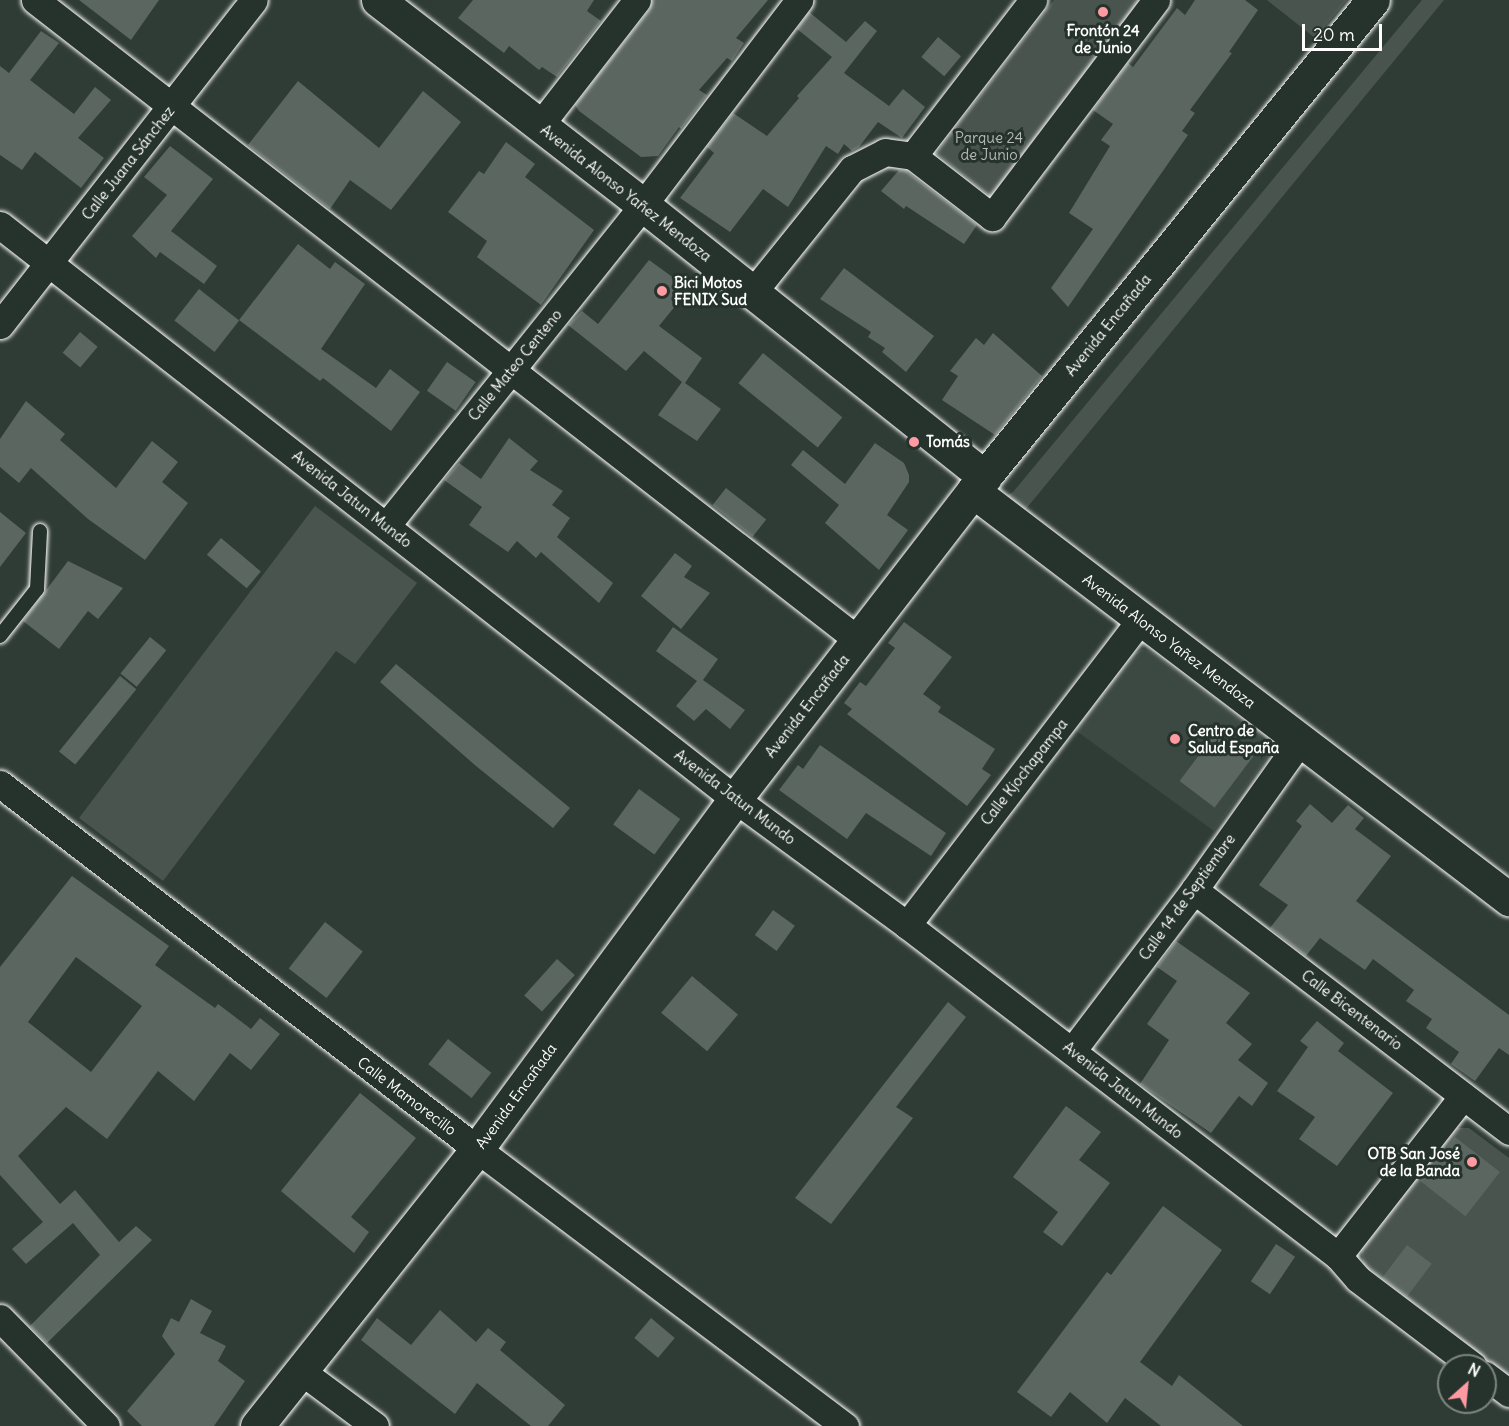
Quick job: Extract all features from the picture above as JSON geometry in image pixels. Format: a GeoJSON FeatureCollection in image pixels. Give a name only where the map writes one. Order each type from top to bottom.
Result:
{"type":"FeatureCollection","features":[{"type":"Feature","properties":{"kind":"main road","name":"Avenida Encañada"},"geometry":{"type":"LineString","coordinates":[[257,1426],[477,1149],[735,799],[979,484],[1373,0]]}},
{"type":"Feature","properties":{"kind":"main road","name":"Avenida Alonso Yañez Mendoza"},"geometry":{"type":"LineString","coordinates":[[388,3],[753,292],[1142,619],[1509,899]]}},
{"type":"Feature","properties":{"kind":"street"},"geometry":{"type":"LineString","coordinates":[[35,0],[858,640]]}},
{"type":"Feature","properties":{"kind":"street","name":"Calle Juana Sánchez"},"geometry":{"type":"LineString","coordinates":[[0,326],[255,0]]}},
{"type":"Feature","properties":{"kind":"street"},"geometry":{"type":"LineString","coordinates":[[540,125],[637,0]]}},
{"type":"Feature","properties":{"kind":"street","name":"Calle Mateo Centeno"},"geometry":{"type":"LineString","coordinates":[[386,525],[643,205],[799,0]]}},
{"type":"Feature","properties":{"kind":"street"},"geometry":{"type":"LineString","coordinates":[[913,156],[1033,0]]}},
{"type":"Feature","properties":{"kind":"street"},"geometry":{"type":"LineString","coordinates":[[753,292],[852,169],[885,152],[913,156],[992,218],[1156,0]]}},
{"type":"Feature","properties":{"kind":"street","name":"Avenida Jatun Mundo"},"geometry":{"type":"LineString","coordinates":[[0,225],[735,799],[907,925],[1338,1256],[1358,1279],[1457,1354]]}},
{"type":"Feature","properties":{"kind":"street","name":"Calle Kjochapampa"},"geometry":{"type":"LineString","coordinates":[[907,925],[1142,619]]}},
{"type":"Feature","properties":{"kind":"street","name":"Calle 14 de Septiembre"},"geometry":{"type":"LineString","coordinates":[[1072,1051],[1194,890],[1300,741]]}},
{"type":"Feature","properties":{"kind":"street","name":"Calle Mamorecillo"},"geometry":{"type":"LineString","coordinates":[[0,783],[477,1149],[846,1426]]}},
{"type":"Feature","properties":{"kind":"street","name":"Calle Bicentenario"},"geometry":{"type":"LineString","coordinates":[[1194,890],[1509,1131]]}},
{"type":"Feature","properties":{"kind":"street"},"geometry":{"type":"LineString","coordinates":[[1338,1256],[1463,1095]]}},
{"type":"Feature","properties":{"kind":"street"},"geometry":{"type":"LineString","coordinates":[[0,1318],[106,1426]]}},
{"type":"Feature","properties":{"kind":"street"},"geometry":{"type":"LineString","coordinates":[[302,1371],[375,1426]]}},
{"type":"Feature","properties":{"kind":"street"},"geometry":{"type":"LineString","coordinates":[[1497,1384],[1509,1394]]}},
{"type":"Feature","properties":{"kind":"lane"},"geometry":{"type":"LineString","coordinates":[[0,636],[37,590],[40,531]]}},
{"type":"Feature","properties":{"kind":"shaded area","name":"Centro de Salud España"},"geometry":{"type":"Polygon","coordinates":[[[1143,649],[1153,653],[1259,734],[1267,744],[1269,755],[1214,831],[1075,730],[1130,655],[1143,649]]]}},
{"type":"Feature","properties":{"kind":"green space","name":"Parque 24 de Junio"},"geometry":{"type":"Polygon","coordinates":[[[1054,0],[1146,0],[995,200],[936,153],[1054,0]]]}},
{"type":"Feature","properties":{"kind":"green space"},"geometry":{"type":"Polygon","coordinates":[[[1267,0],[1347,0],[1315,38],[1267,0]]]}},
{"type":"Feature","properties":{"kind":"green space"},"geometry":{"type":"Polygon","coordinates":[[[1422,0],[1444,0],[1021,515],[1005,497],[1013,492],[1422,0]]]}},
{"type":"Feature","properties":{"kind":"green space"},"geometry":{"type":"Polygon","coordinates":[[[315,506],[417,583],[355,664],[336,651],[163,881],[79,818],[315,506]]]}},
{"type":"Feature","properties":{"kind":"green space"},"geometry":{"type":"Polygon","coordinates":[[[1452,1128],[1469,1128],[1509,1158],[1509,1376],[1497,1367],[1497,1354],[1480,1354],[1364,1265],[1360,1246],[1452,1128]]]}},
{"type":"Feature","properties":{"kind":"building"},"geometry":{"type":"Polygon","coordinates":[[[79,0],[159,0],[131,40],[79,0]]]}},
{"type":"Feature","properties":{"kind":"building"},"geometry":{"type":"Polygon","coordinates":[[[473,0],[594,0],[587,11],[601,21],[557,77],[542,67],[539,70],[509,46],[504,53],[458,18],[473,0]]]}},
{"type":"Feature","properties":{"kind":"building"},"geometry":{"type":"Polygon","coordinates":[[[652,0],[768,0],[736,38],[744,43],[732,61],[727,58],[699,90],[707,95],[681,129],[679,127],[658,156],[641,157],[579,111],[575,105],[649,10],[652,0]]]}},
{"type":"Feature","properties":{"kind":"building"},"geometry":{"type":"Polygon","coordinates":[[[1195,0],[1245,0],[1258,10],[1229,52],[1232,53],[1190,110],[1195,113],[1182,131],[1188,135],[1068,307],[1051,288],[1093,229],[1069,213],[1110,146],[1101,140],[1113,124],[1093,110],[1128,63],[1133,67],[1177,8],[1185,15],[1195,0]]]}},
{"type":"Feature","properties":{"kind":"building"},"geometry":{"type":"Polygon","coordinates":[[[809,12],[846,42],[865,21],[877,31],[844,73],[889,106],[903,89],[925,107],[902,138],[878,122],[859,147],[852,151],[844,144],[838,154],[826,146],[788,207],[763,189],[730,232],[680,198],[714,153],[707,147],[733,113],[767,136],[799,98],[797,96],[832,57],[797,29],[809,12]]]}},
{"type":"Feature","properties":{"kind":"building"},"geometry":{"type":"Polygon","coordinates":[[[41,31],[59,43],[30,80],[74,114],[95,87],[111,100],[78,138],[104,158],[81,188],[35,152],[22,170],[0,155],[0,66],[9,73],[41,31]]]}},
{"type":"Feature","properties":{"kind":"building"},"geometry":{"type":"Polygon","coordinates":[[[938,37],[961,56],[944,76],[921,57],[938,37]]]}},
{"type":"Feature","properties":{"kind":"building"},"geometry":{"type":"Polygon","coordinates":[[[298,81],[379,148],[423,91],[461,122],[391,210],[350,180],[330,209],[248,145],[298,81]]]}},
{"type":"Feature","properties":{"kind":"building"},"geometry":{"type":"Polygon","coordinates":[[[506,142],[535,164],[525,177],[594,230],[541,305],[477,257],[487,241],[448,212],[479,171],[484,174],[506,142]]]}},
{"type":"Feature","properties":{"kind":"building"},"geometry":{"type":"Polygon","coordinates":[[[170,146],[213,179],[171,231],[217,266],[204,284],[160,252],[156,258],[132,236],[167,195],[144,177],[170,146]]]}},
{"type":"Feature","properties":{"kind":"building"},"geometry":{"type":"Polygon","coordinates":[[[899,170],[906,171],[977,225],[964,244],[906,206],[904,209],[881,191],[899,170]]]}},
{"type":"Feature","properties":{"kind":"building"},"geometry":{"type":"Polygon","coordinates":[[[298,244],[330,269],[335,262],[365,284],[321,349],[376,388],[390,369],[420,392],[391,431],[323,378],[320,381],[239,320],[298,244]]]}},
{"type":"Feature","properties":{"kind":"building"},"geometry":{"type":"Polygon","coordinates":[[[649,260],[689,289],[659,326],[702,358],[685,383],[721,409],[697,441],[658,415],[682,382],[644,351],[626,371],[568,325],[582,311],[598,324],[649,260]]]}},
{"type":"Feature","properties":{"kind":"building"},"geometry":{"type":"Polygon","coordinates":[[[844,268],[934,336],[906,372],[882,352],[885,348],[868,337],[871,332],[820,299],[844,268]]]}},
{"type":"Feature","properties":{"kind":"building"},"geometry":{"type":"Polygon","coordinates":[[[199,289],[239,320],[215,352],[174,321],[199,289]]]}},
{"type":"Feature","properties":{"kind":"building"},"geometry":{"type":"Polygon","coordinates":[[[80,332],[98,347],[80,367],[63,353],[80,332]]]}},
{"type":"Feature","properties":{"kind":"building"},"geometry":{"type":"Polygon","coordinates":[[[993,333],[1042,376],[995,435],[942,400],[958,376],[950,371],[976,338],[984,345],[993,333]]]}},
{"type":"Feature","properties":{"kind":"building"},"geometry":{"type":"Polygon","coordinates":[[[763,353],[842,417],[818,447],[738,383],[763,353]]]}},
{"type":"Feature","properties":{"kind":"building"},"geometry":{"type":"Polygon","coordinates":[[[447,362],[476,382],[456,411],[427,391],[447,362]]]}},
{"type":"Feature","properties":{"kind":"building"},"geometry":{"type":"Polygon","coordinates":[[[26,401],[65,434],[60,440],[116,488],[152,441],[178,462],[162,482],[188,503],[145,560],[88,519],[31,468],[19,483],[0,467],[0,439],[26,401]]]}},
{"type":"Feature","properties":{"kind":"building"},"geometry":{"type":"Polygon","coordinates":[[[509,438],[538,461],[530,470],[563,491],[552,505],[570,518],[557,537],[613,583],[599,603],[541,552],[536,558],[517,541],[508,552],[469,525],[482,507],[444,480],[459,463],[481,479],[509,438]]]}},
{"type":"Feature","properties":{"kind":"building"},"geometry":{"type":"Polygon","coordinates":[[[875,443],[904,463],[909,475],[909,482],[887,515],[908,530],[879,570],[825,523],[839,505],[791,465],[803,450],[845,484],[875,443]]]}},
{"type":"Feature","properties":{"kind":"building"},"geometry":{"type":"Polygon","coordinates":[[[726,488],[766,519],[753,537],[712,505],[726,488]]]}},
{"type":"Feature","properties":{"kind":"building"},"geometry":{"type":"Polygon","coordinates":[[[0,512],[26,533],[0,567],[0,512]]]}},
{"type":"Feature","properties":{"kind":"building"},"geometry":{"type":"Polygon","coordinates":[[[221,538],[261,571],[247,588],[207,555],[221,538]]]}},
{"type":"Feature","properties":{"kind":"building"},"geometry":{"type":"Polygon","coordinates":[[[675,553],[692,566],[684,577],[710,593],[681,629],[641,596],[675,553]]]}},
{"type":"Feature","properties":{"kind":"building"},"geometry":{"type":"Polygon","coordinates":[[[68,561],[123,588],[98,619],[88,611],[59,649],[23,621],[68,561]]]}},
{"type":"Feature","properties":{"kind":"building"},"geometry":{"type":"Polygon","coordinates":[[[904,622],[952,657],[923,694],[941,707],[938,712],[995,749],[982,769],[991,775],[967,806],[847,714],[852,709],[844,703],[860,682],[866,686],[895,648],[888,643],[904,622]]]}},
{"type":"Feature","properties":{"kind":"building"},"geometry":{"type":"Polygon","coordinates":[[[673,627],[718,659],[703,680],[745,710],[730,729],[706,709],[694,721],[676,706],[697,681],[656,651],[673,627]]]}},
{"type":"Feature","properties":{"kind":"building"},"geometry":{"type":"Polygon","coordinates":[[[150,637],[166,650],[137,687],[120,674],[150,637]]]}},
{"type":"Feature","properties":{"kind":"building"},"geometry":{"type":"Polygon","coordinates":[[[396,664],[570,808],[553,828],[476,766],[380,682],[396,664]]]}},
{"type":"Feature","properties":{"kind":"building"},"geometry":{"type":"Polygon","coordinates":[[[120,676],[136,689],[75,765],[59,751],[120,676]]]}},
{"type":"Feature","properties":{"kind":"building"},"geometry":{"type":"Polygon","coordinates":[[[1218,730],[1253,756],[1215,808],[1179,781],[1218,730]]]}},
{"type":"Feature","properties":{"kind":"building"},"geometry":{"type":"Polygon","coordinates":[[[820,745],[946,833],[931,856],[866,813],[847,839],[779,790],[798,765],[803,769],[820,745]]]}},
{"type":"Feature","properties":{"kind":"building"},"geometry":{"type":"Polygon","coordinates":[[[639,789],[680,819],[654,855],[613,825],[639,789]]]}},
{"type":"Feature","properties":{"kind":"building"},"geometry":{"type":"Polygon","coordinates":[[[1310,804],[1332,823],[1348,805],[1364,818],[1355,829],[1391,856],[1356,901],[1509,1015],[1509,1055],[1499,1048],[1475,1081],[1451,1064],[1459,1052],[1426,1028],[1432,1019],[1406,1001],[1414,990],[1373,959],[1365,970],[1320,938],[1306,956],[1270,928],[1288,905],[1259,885],[1302,826],[1296,821],[1310,804]]]}},
{"type":"Feature","properties":{"kind":"building"},"geometry":{"type":"Polygon","coordinates":[[[72,876],[169,946],[155,965],[215,1008],[218,1004],[251,1029],[260,1018],[280,1034],[251,1070],[230,1053],[194,1101],[158,1071],[107,1139],[66,1107],[18,1156],[60,1204],[75,1190],[119,1242],[136,1226],[152,1240],[47,1343],[30,1326],[100,1255],[73,1223],[26,1264],[12,1249],[43,1222],[0,1175],[0,967],[72,876]],[[76,957],[28,1022],[91,1072],[142,1006],[76,957]]]}},
{"type":"Feature","properties":{"kind":"building"},"geometry":{"type":"Polygon","coordinates":[[[773,910],[795,926],[777,951],[755,935],[773,910]]]}},
{"type":"Feature","properties":{"kind":"building"},"geometry":{"type":"Polygon","coordinates":[[[325,922],[363,952],[327,998],[289,968],[325,922]]]}},
{"type":"Feature","properties":{"kind":"building"},"geometry":{"type":"Polygon","coordinates":[[[1176,941],[1250,993],[1226,1023],[1252,1044],[1238,1060],[1268,1083],[1252,1106],[1239,1096],[1211,1133],[1140,1084],[1169,1040],[1147,1024],[1177,981],[1157,967],[1176,941]]]}},
{"type":"Feature","properties":{"kind":"building"},"geometry":{"type":"Polygon","coordinates":[[[557,959],[575,975],[542,1011],[524,995],[557,959]]]}},
{"type":"Feature","properties":{"kind":"building"},"geometry":{"type":"Polygon","coordinates":[[[692,976],[738,1015],[707,1051],[661,1013],[692,976]]]}},
{"type":"Feature","properties":{"kind":"building"},"geometry":{"type":"Polygon","coordinates":[[[948,1002],[966,1017],[896,1107],[913,1118],[831,1224],[795,1198],[948,1002]]]}},
{"type":"Feature","properties":{"kind":"building"},"geometry":{"type":"Polygon","coordinates":[[[1317,1021],[1344,1043],[1338,1051],[1393,1093],[1337,1166],[1299,1139],[1315,1117],[1277,1091],[1308,1047],[1300,1041],[1317,1021]]]}},
{"type":"Feature","properties":{"kind":"building"},"geometry":{"type":"Polygon","coordinates":[[[448,1039],[491,1073],[472,1098],[428,1064],[448,1039]]]}},
{"type":"Feature","properties":{"kind":"building"},"geometry":{"type":"Polygon","coordinates":[[[360,1093],[416,1138],[351,1217],[369,1232],[354,1253],[281,1191],[360,1093]]]}},
{"type":"Feature","properties":{"kind":"building"},"geometry":{"type":"Polygon","coordinates":[[[1066,1106],[1101,1132],[1079,1160],[1110,1183],[1062,1246],[1043,1232],[1058,1212],[1013,1177],[1066,1106]]]}},
{"type":"Feature","properties":{"kind":"building"},"geometry":{"type":"Polygon","coordinates":[[[1455,1137],[1500,1172],[1465,1216],[1421,1181],[1455,1137]]]}},
{"type":"Feature","properties":{"kind":"building"},"geometry":{"type":"Polygon","coordinates":[[[1163,1206],[1222,1250],[1140,1362],[1172,1386],[1179,1375],[1243,1426],[1161,1426],[1125,1398],[1107,1423],[1070,1392],[1051,1417],[1017,1392],[1107,1272],[1111,1275],[1163,1206]]]}},
{"type":"Feature","properties":{"kind":"building"},"geometry":{"type":"Polygon","coordinates":[[[1276,1244],[1295,1257],[1270,1294],[1251,1281],[1276,1244]]]}},
{"type":"Feature","properties":{"kind":"building"},"geometry":{"type":"Polygon","coordinates":[[[1407,1245],[1432,1264],[1407,1296],[1382,1278],[1407,1245]]]}},
{"type":"Feature","properties":{"kind":"building"},"geometry":{"type":"Polygon","coordinates":[[[191,1299],[212,1311],[200,1333],[226,1346],[218,1361],[245,1381],[214,1426],[142,1426],[127,1411],[175,1354],[162,1336],[171,1318],[179,1322],[191,1299]]]}},
{"type":"Feature","properties":{"kind":"building"},"geometry":{"type":"Polygon","coordinates":[[[440,1310],[476,1342],[488,1328],[506,1342],[500,1350],[565,1405],[548,1426],[531,1426],[477,1383],[455,1414],[361,1340],[377,1318],[411,1345],[440,1310]]]}},
{"type":"Feature","properties":{"kind":"building"},"geometry":{"type":"Polygon","coordinates":[[[651,1318],[675,1338],[658,1358],[634,1338],[651,1318]]]}},
{"type":"Feature","properties":{"kind":"place","name":"Frontón 24 de Junio"},"geometry":{"type":"Point","coordinates":[1103,12]}},
{"type":"Feature","properties":{"kind":"place","name":"Bici Motos FENIX Sud"},"geometry":{"type":"Point","coordinates":[662,291]}},
{"type":"Feature","properties":{"kind":"place","name":"Tomás"},"geometry":{"type":"Point","coordinates":[914,442]}},
{"type":"Feature","properties":{"kind":"place","name":"Centro de Salud España"},"geometry":{"type":"Point","coordinates":[1175,739]}},
{"type":"Feature","properties":{"kind":"place","name":"OTB San José de la Banda"},"geometry":{"type":"Point","coordinates":[1472,1162]}}]}
